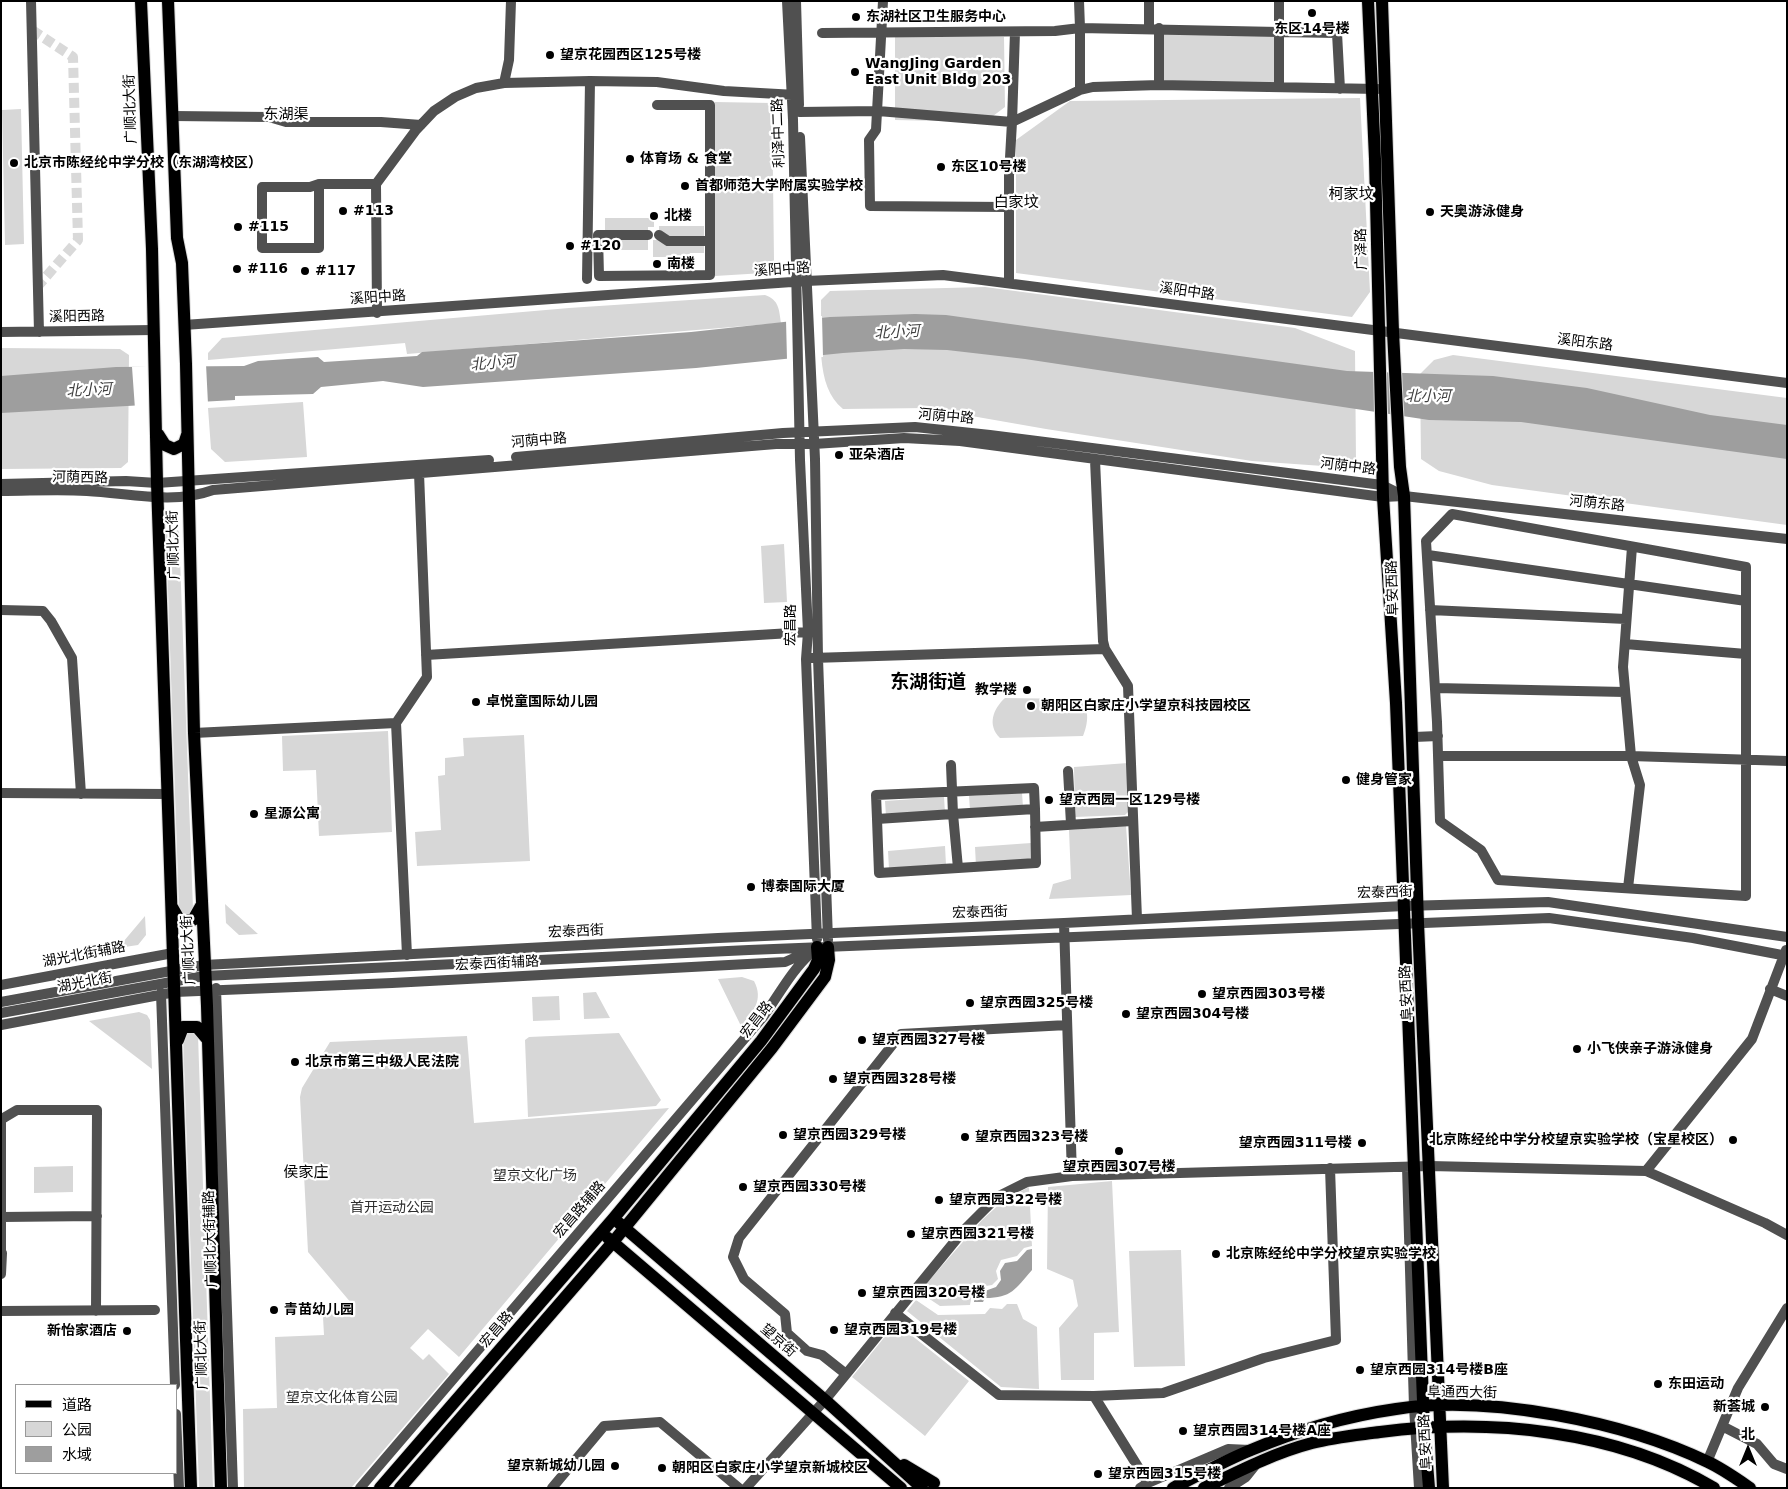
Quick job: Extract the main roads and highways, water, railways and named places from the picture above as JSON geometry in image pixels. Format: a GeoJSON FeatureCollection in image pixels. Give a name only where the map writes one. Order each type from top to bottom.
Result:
{"type":"FeatureCollection","features":[{"type":"Feature","properties":{"kind":"main road","name":"广顺北大街"},"geometry":{"type":"LineString","coordinates":[[141,1],[154,330],[157,483],[191,1488]]}},
{"type":"Feature","properties":{"kind":"main road","name":"广顺北大街"},"geometry":{"type":"LineString","coordinates":[[168,1],[177,238],[182,263],[186,364],[187,496],[201,906],[204,970],[211,989],[208,1040],[221,1488]]}},
{"type":"Feature","properties":{"kind":"main road","name":"广泽路"},"geometry":{"type":"LineString","coordinates":[[1368,1],[1378,90],[1404,496]]}},
{"type":"Feature","properties":{"kind":"main road","name":"广泽路"},"geometry":{"type":"LineString","coordinates":[[1382,1],[1378,90],[1379,331],[1383,491]]}},
{"type":"Feature","properties":{"kind":"main road"},"geometry":{"type":"LineString","coordinates":[[157,431],[162,443],[174,449],[184,444],[188,430]]}},
{"type":"Feature","properties":{"kind":"main road","name":"阜安西路"},"geometry":{"type":"LineString","coordinates":[[1383,491],[1396,703],[1405,924],[1419,1407],[1428,1488]]}},
{"type":"Feature","properties":{"kind":"main road","name":"阜安西路"},"geometry":{"type":"LineString","coordinates":[[1404,496],[1414,737],[1418,923],[1443,1488]]}},
{"type":"Feature","properties":{"kind":"main road"},"geometry":{"type":"LineString","coordinates":[[172,906],[180,921],[192,920],[201,906]]}},
{"type":"Feature","properties":{"kind":"main road","name":"宏昌路"},"geometry":{"type":"LineString","coordinates":[[380,1488],[613,1219],[761,1041],[808,979],[823,947],[828,969],[819,986],[772,1048],[625,1228],[400,1488]]}},
{"type":"Feature","properties":{"kind":"main road"},"geometry":{"type":"LineString","coordinates":[[176,1042],[183,1027],[197,1027],[208,1040]]}},
{"type":"Feature","properties":{"kind":"main road","name":"望京街"},"geometry":{"type":"LineString","coordinates":[[613,1219],[825,1400],[922,1488]]}},
{"type":"Feature","properties":{"kind":"main road"},"geometry":{"type":"LineString","coordinates":[[601,1233],[901,1488]]}},
{"type":"Feature","properties":{"kind":"main road","name":"阜通西大街"},"geometry":{"type":"LineString","coordinates":[[1173,1488],[1250,1450],[1316,1427],[1396,1408],[1479,1405],[1589,1422],[1649,1439],[1707,1462],[1750,1488]]}},
{"type":"Feature","properties":{"kind":"main road"},"geometry":{"type":"LineString","coordinates":[[1204,1488],[1259,1461],[1313,1442],[1440,1427],[1545,1430],[1591,1440],[1693,1475],[1714,1488]]}},
{"type":"Feature","properties":{"kind":"main road"},"geometry":{"type":"LineString","coordinates":[[886,1457],[937,1486]]}},
{"type":"Feature","properties":{"kind":"main road"},"geometry":{"type":"LineString","coordinates":[[877,1466],[888,1488]]}},
{"type":"Feature","properties":{"kind":"water","name":"北小河"},"geometry":{"type":"Polygon","coordinates":[[[915,314],[946,315],[1347,371],[1493,376],[1587,388],[1710,415],[1787,425],[1787,459],[1521,422],[1429,420],[1025,359],[947,350],[904,349],[843,353],[696,368],[423,387],[383,381],[321,387],[313,394],[235,396],[235,400],[1,413],[1,376],[116,367],[244,366],[258,361],[318,357],[324,362],[417,356],[422,352],[691,332],[830,317],[915,314]]]}},
{"type":"Feature","properties":{"kind":"water"},"geometry":{"type":"Polygon","coordinates":[[[1032,1249],[1032,1270],[1017,1287],[1007,1294],[994,1298],[985,1298],[983,1302],[974,1302],[974,1295],[996,1287],[1001,1280],[1000,1271],[1005,1263],[1017,1261],[1027,1250],[1032,1249]]]}},
{"type":"Feature","properties":{"kind":"tunnel"},"geometry":{"type":"LineString","coordinates":[[32,30],[73,57],[78,240],[38,286]]}},
{"type":"Feature","properties":{"kind":"place","name":"东区14号楼"},"geometry":{"type":"Point","coordinates":[1312,13]}},
{"type":"Feature","properties":{"kind":"place","name":"东湖社区卫生服务中心"},"geometry":{"type":"Point","coordinates":[856,17]}},
{"type":"Feature","properties":{"kind":"place","name":"望京花园西区125号楼"},"geometry":{"type":"Point","coordinates":[550,55]}},
{"type":"Feature","properties":{"kind":"place","name":"WangJing Garden East Unit Bldg 203"},"geometry":{"type":"Point","coordinates":[855,72]}},
{"type":"Feature","properties":{"kind":"place","name":"体育场 & 食堂"},"geometry":{"type":"Point","coordinates":[630,159]}},
{"type":"Feature","properties":{"kind":"place","name":"北京市陈经纶中学分校（东湖湾校区）"},"geometry":{"type":"Point","coordinates":[14,163]}},
{"type":"Feature","properties":{"kind":"place","name":"东区10号楼"},"geometry":{"type":"Point","coordinates":[941,167]}},
{"type":"Feature","properties":{"kind":"place","name":"首都师范大学附属实验学校"},"geometry":{"type":"Point","coordinates":[685,186]}},
{"type":"Feature","properties":{"kind":"place","name":"#113"},"geometry":{"type":"Point","coordinates":[343,211]}},
{"type":"Feature","properties":{"kind":"place","name":"天奥游泳健身"},"geometry":{"type":"Point","coordinates":[1430,212]}},
{"type":"Feature","properties":{"kind":"place","name":"北楼"},"geometry":{"type":"Point","coordinates":[654,216]}},
{"type":"Feature","properties":{"kind":"place","name":"#115"},"geometry":{"type":"Point","coordinates":[238,227]}},
{"type":"Feature","properties":{"kind":"place","name":"#120"},"geometry":{"type":"Point","coordinates":[570,246]}},
{"type":"Feature","properties":{"kind":"place","name":"南楼"},"geometry":{"type":"Point","coordinates":[657,264]}},
{"type":"Feature","properties":{"kind":"place","name":"#116"},"geometry":{"type":"Point","coordinates":[237,269]}},
{"type":"Feature","properties":{"kind":"place","name":"#117"},"geometry":{"type":"Point","coordinates":[305,271]}},
{"type":"Feature","properties":{"kind":"place","name":"亚朵酒店"},"geometry":{"type":"Point","coordinates":[839,455]}},
{"type":"Feature","properties":{"kind":"place","name":"教学楼"},"geometry":{"type":"Point","coordinates":[1027,690]}},
{"type":"Feature","properties":{"kind":"place","name":"卓悦童国际幼儿园"},"geometry":{"type":"Point","coordinates":[476,702]}},
{"type":"Feature","properties":{"kind":"place","name":"朝阳区白家庄小学望京科技园校区"},"geometry":{"type":"Point","coordinates":[1031,706]}},
{"type":"Feature","properties":{"kind":"place","name":"健身管家"},"geometry":{"type":"Point","coordinates":[1346,780]}},
{"type":"Feature","properties":{"kind":"place","name":"望京西园一区129号楼"},"geometry":{"type":"Point","coordinates":[1049,800]}},
{"type":"Feature","properties":{"kind":"place","name":"星源公寓"},"geometry":{"type":"Point","coordinates":[254,814]}},
{"type":"Feature","properties":{"kind":"place","name":"博泰国际大厦"},"geometry":{"type":"Point","coordinates":[751,887]}},
{"type":"Feature","properties":{"kind":"place","name":"望京西园303号楼"},"geometry":{"type":"Point","coordinates":[1202,994]}},
{"type":"Feature","properties":{"kind":"place","name":"望京西园325号楼"},"geometry":{"type":"Point","coordinates":[970,1003]}},
{"type":"Feature","properties":{"kind":"place","name":"望京西园304号楼"},"geometry":{"type":"Point","coordinates":[1126,1014]}},
{"type":"Feature","properties":{"kind":"place","name":"望京西园327号楼"},"geometry":{"type":"Point","coordinates":[862,1040]}},
{"type":"Feature","properties":{"kind":"place","name":"小飞侠亲子游泳健身"},"geometry":{"type":"Point","coordinates":[1577,1049]}},
{"type":"Feature","properties":{"kind":"place","name":"北京市第三中级人民法院"},"geometry":{"type":"Point","coordinates":[295,1062]}},
{"type":"Feature","properties":{"kind":"place","name":"望京西园328号楼"},"geometry":{"type":"Point","coordinates":[833,1079]}},
{"type":"Feature","properties":{"kind":"place","name":"望京西园329号楼"},"geometry":{"type":"Point","coordinates":[783,1135]}},
{"type":"Feature","properties":{"kind":"place","name":"望京西园323号楼"},"geometry":{"type":"Point","coordinates":[965,1137]}},
{"type":"Feature","properties":{"kind":"place","name":"北京陈经纶中学分校望京实验学校（宝星校区）"},"geometry":{"type":"Point","coordinates":[1733,1140]}},
{"type":"Feature","properties":{"kind":"place","name":"望京西园311号楼"},"geometry":{"type":"Point","coordinates":[1362,1143]}},
{"type":"Feature","properties":{"kind":"place","name":"望京西园307号楼"},"geometry":{"type":"Point","coordinates":[1119,1151]}},
{"type":"Feature","properties":{"kind":"place","name":"望京西园330号楼"},"geometry":{"type":"Point","coordinates":[743,1187]}},
{"type":"Feature","properties":{"kind":"place","name":"望京西园322号楼"},"geometry":{"type":"Point","coordinates":[939,1200]}},
{"type":"Feature","properties":{"kind":"place","name":"望京西园321号楼"},"geometry":{"type":"Point","coordinates":[911,1234]}},
{"type":"Feature","properties":{"kind":"place","name":"北京陈经纶中学分校望京实验学校"},"geometry":{"type":"Point","coordinates":[1216,1254]}},
{"type":"Feature","properties":{"kind":"place","name":"望京西园320号楼"},"geometry":{"type":"Point","coordinates":[862,1293]}},
{"type":"Feature","properties":{"kind":"place","name":"青苗幼儿园"},"geometry":{"type":"Point","coordinates":[274,1310]}},
{"type":"Feature","properties":{"kind":"place","name":"望京西园319号楼"},"geometry":{"type":"Point","coordinates":[834,1330]}},
{"type":"Feature","properties":{"kind":"place","name":"新怡家酒店"},"geometry":{"type":"Point","coordinates":[127,1331]}},
{"type":"Feature","properties":{"kind":"place","name":"望京西园314号楼B座"},"geometry":{"type":"Point","coordinates":[1360,1370]}},
{"type":"Feature","properties":{"kind":"place","name":"东田运动"},"geometry":{"type":"Point","coordinates":[1658,1384]}},
{"type":"Feature","properties":{"kind":"place","name":"新荟城"},"geometry":{"type":"Point","coordinates":[1765,1407]}},
{"type":"Feature","properties":{"kind":"place","name":"望京西园314号楼A座"},"geometry":{"type":"Point","coordinates":[1183,1431]}},
{"type":"Feature","properties":{"kind":"place","name":"望京新城幼儿园"},"geometry":{"type":"Point","coordinates":[615,1466]}},
{"type":"Feature","properties":{"kind":"place","name":"朝阳区白家庄小学望京新城校区"},"geometry":{"type":"Point","coordinates":[662,1468]}},
{"type":"Feature","properties":{"kind":"place","name":"望京西园315号楼"},"geometry":{"type":"Point","coordinates":[1098,1474]}},
{"type":"Feature","properties":{"kind":"district","name":"东湖渠"},"geometry":{"type":"Point","coordinates":[286,115]}},
{"type":"Feature","properties":{"kind":"district","name":"柯家坟"},"geometry":{"type":"Point","coordinates":[1351,195]}},
{"type":"Feature","properties":{"kind":"district","name":"白家坟"},"geometry":{"type":"Point","coordinates":[1016,203]}},
{"type":"Feature","properties":{"kind":"district","name":"东湖街道"},"geometry":{"type":"Point","coordinates":[928,683]}},
{"type":"Feature","properties":{"kind":"district","name":"侯家庄"},"geometry":{"type":"Point","coordinates":[306,1173]}},
{"type":"Feature","properties":{"kind":"park label","name":"望京文化广场"},"geometry":{"type":"Point","coordinates":[535,1176]}},
{"type":"Feature","properties":{"kind":"park label","name":"首开运动公园"},"geometry":{"type":"Point","coordinates":[392,1208]}},
{"type":"Feature","properties":{"kind":"park label","name":"望京文化体育公园"},"geometry":{"type":"Point","coordinates":[342,1398]}}]}
